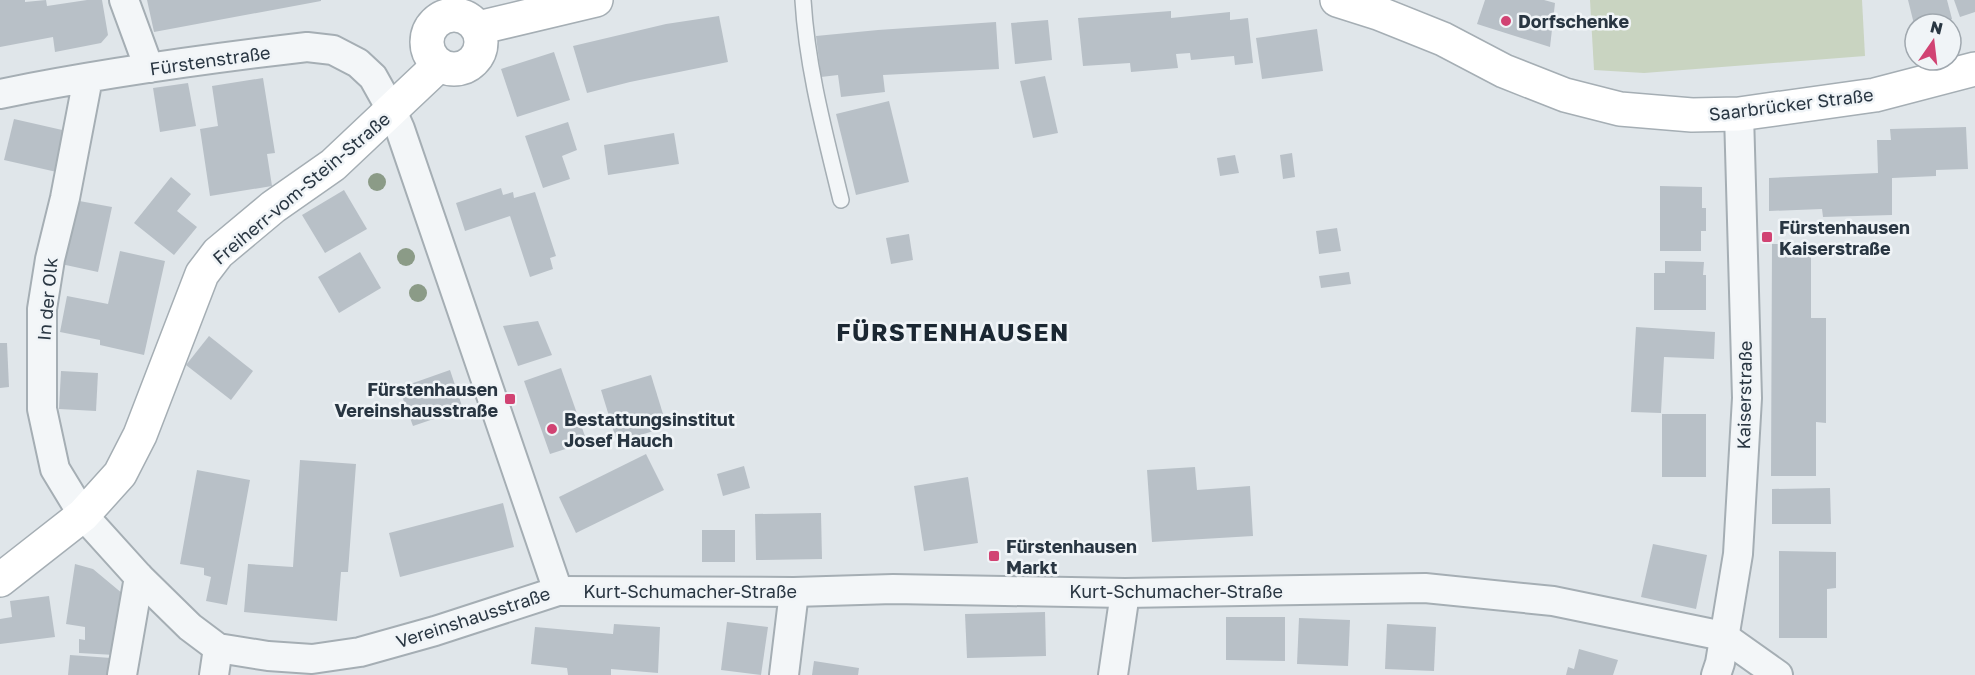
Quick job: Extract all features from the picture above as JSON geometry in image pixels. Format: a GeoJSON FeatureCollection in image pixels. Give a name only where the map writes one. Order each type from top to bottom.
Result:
{"type":"FeatureCollection","features":[{"type":"Feature","properties":{"kind":"street"},"geometry":{"type":"LineString","coordinates":[[124,0],[149,68]]}},
{"type":"Feature","properties":{"kind":"street"},"geometry":{"type":"LineString","coordinates":[[478,28],[596,0]]}},
{"type":"Feature","properties":{"kind":"street","name":"Saarbrücker Straße"},"geometry":{"type":"LineString","coordinates":[[1338,0],[1443,39],[1504,71],[1566,95],[1620,109],[1692,115],[1739,114],[1875,95],[1975,69]]}},
{"type":"Feature","properties":{"kind":"street"},"geometry":{"type":"LineString","coordinates":[[439,9],[473,22],[478,28],[481,46],[478,55],[465,67],[447,69],[439,65],[428,52],[427,36],[439,9]]}},
{"type":"Feature","properties":{"kind":"street","name":"Fürstenstraße"},"geometry":{"type":"LineString","coordinates":[[0,94],[149,68],[308,47],[333,50],[358,63],[374,77],[392,111]]}},
{"type":"Feature","properties":{"kind":"street","name":"Freiherr-vom-Stein-Straße"},"geometry":{"type":"LineString","coordinates":[[0,580],[82,515],[120,474],[140,435],[202,274],[218,254],[273,207],[333,165],[439,65]]}},
{"type":"Feature","properties":{"kind":"street","name":"In der Olk"},"geometry":{"type":"LineString","coordinates":[[82,515],[55,469],[42,409],[42,309],[50,259],[65,198],[88,78]]}},
{"type":"Feature","properties":{"kind":"street","name":"Vereinshausstraße"},"geometry":{"type":"LineString","coordinates":[[82,515],[139,577],[190,627],[216,662],[268,656],[314,667],[558,591],[392,111]]}},
{"type":"Feature","properties":{"kind":"street","name":"Kaiserstraße"},"geometry":{"type":"LineString","coordinates":[[1716,675],[1738,554],[1747,398],[1739,114]]}},
{"type":"Feature","properties":{"kind":"street"},"geometry":{"type":"LineString","coordinates":[[123,675],[139,577]]}},
{"type":"Feature","properties":{"kind":"street","name":"Kurt-Schumacher-Straße"},"geometry":{"type":"LineString","coordinates":[[558,591],[794,592],[894,589],[1125,593],[1425,588],[1553,602],[1723,636],[1778,675]]}},
{"type":"Feature","properties":{"kind":"street"},"geometry":{"type":"LineString","coordinates":[[784,675],[794,592]]}},
{"type":"Feature","properties":{"kind":"street"},"geometry":{"type":"LineString","coordinates":[[1113,675],[1125,593]]}},
{"type":"Feature","properties":{"kind":"lane"},"geometry":{"type":"LineString","coordinates":[[802,0],[815,86],[841,200]]}},
{"type":"Feature","properties":{"kind":"green space"},"geometry":{"type":"Polygon","coordinates":[[[1590,0],[1862,0],[1865,56],[1644,73],[1594,70],[1590,0]]]}},
{"type":"Feature","properties":{"kind":"building"},"geometry":{"type":"Polygon","coordinates":[[[0,0],[25,0],[25,2],[46,0],[47,6],[102,0],[108,35],[101,43],[55,52],[53,37],[0,47],[0,0]]]}},
{"type":"Feature","properties":{"kind":"building"},"geometry":{"type":"Polygon","coordinates":[[[147,0],[321,0],[321,1],[154,32],[147,0]]]}},
{"type":"Feature","properties":{"kind":"building"},"geometry":{"type":"Polygon","coordinates":[[[1485,0],[1544,0],[1555,3],[1550,47],[1477,24],[1485,0]]]}},
{"type":"Feature","properties":{"kind":"building"},"geometry":{"type":"Polygon","coordinates":[[[1908,0],[1947,0],[1950,12],[1911,12],[1908,0]]]}},
{"type":"Feature","properties":{"kind":"building"},"geometry":{"type":"Polygon","coordinates":[[[1954,0],[1975,0],[1975,12],[1963,16],[1963,12],[1958,12],[1954,0]]]}},
{"type":"Feature","properties":{"kind":"building"},"geometry":{"type":"Polygon","coordinates":[[[1171,11],[1171,18],[1230,12],[1230,20],[1248,18],[1253,63],[1235,65],[1234,56],[1191,60],[1190,53],[1176,54],[1178,68],[1131,72],[1130,63],[1083,66],[1078,18],[1171,11]]]}},
{"type":"Feature","properties":{"kind":"building"},"geometry":{"type":"Polygon","coordinates":[[[719,16],[728,62],[587,93],[573,46],[666,24],[719,16]]]}},
{"type":"Feature","properties":{"kind":"building"},"geometry":{"type":"Polygon","coordinates":[[[1048,20],[1052,60],[1015,64],[1011,23],[1048,20]]]}},
{"type":"Feature","properties":{"kind":"building"},"geometry":{"type":"Polygon","coordinates":[[[996,22],[999,69],[883,75],[885,92],[841,97],[838,75],[821,77],[816,36],[996,22]]]}},
{"type":"Feature","properties":{"kind":"building"},"geometry":{"type":"Polygon","coordinates":[[[1317,29],[1323,71],[1262,79],[1256,38],[1317,29]]]}},
{"type":"Feature","properties":{"kind":"building"},"geometry":{"type":"Polygon","coordinates":[[[554,52],[570,100],[517,117],[501,69],[554,52]]]}},
{"type":"Feature","properties":{"kind":"building"},"geometry":{"type":"Polygon","coordinates":[[[1045,76],[1058,133],[1033,138],[1020,81],[1045,76]]]}},
{"type":"Feature","properties":{"kind":"building"},"geometry":{"type":"Polygon","coordinates":[[[263,78],[275,153],[267,154],[272,186],[210,196],[200,129],[218,126],[212,86],[263,78]]]}},
{"type":"Feature","properties":{"kind":"building"},"geometry":{"type":"Polygon","coordinates":[[[188,83],[196,126],[160,132],[153,88],[188,83]]]}},
{"type":"Feature","properties":{"kind":"building"},"geometry":{"type":"Polygon","coordinates":[[[889,101],[909,182],[856,195],[836,114],[889,101]]]}},
{"type":"Feature","properties":{"kind":"building"},"geometry":{"type":"Polygon","coordinates":[[[14,119],[71,132],[61,173],[4,160],[14,119]]]}},
{"type":"Feature","properties":{"kind":"building"},"geometry":{"type":"Polygon","coordinates":[[[568,122],[577,150],[562,156],[570,179],[543,188],[525,136],[568,122]]]}},
{"type":"Feature","properties":{"kind":"building"},"geometry":{"type":"Polygon","coordinates":[[[1966,127],[1968,169],[1936,170],[1936,176],[1892,178],[1892,215],[1823,217],[1822,209],[1769,211],[1769,178],[1878,173],[1877,140],[1891,140],[1890,129],[1966,127]]]}},
{"type":"Feature","properties":{"kind":"building"},"geometry":{"type":"Polygon","coordinates":[[[674,133],[679,164],[608,175],[604,145],[674,133]]]}},
{"type":"Feature","properties":{"kind":"building"},"geometry":{"type":"Polygon","coordinates":[[[1292,153],[1295,177],[1283,179],[1280,155],[1292,153]]]}},
{"type":"Feature","properties":{"kind":"building"},"geometry":{"type":"Polygon","coordinates":[[[1235,155],[1239,173],[1220,176],[1217,158],[1235,155]]]}},
{"type":"Feature","properties":{"kind":"building"},"geometry":{"type":"Polygon","coordinates":[[[171,177],[191,194],[177,211],[197,227],[174,255],[134,223],[171,177]]]}},
{"type":"Feature","properties":{"kind":"building"},"geometry":{"type":"Polygon","coordinates":[[[1660,186],[1702,187],[1702,208],[1706,208],[1706,231],[1701,231],[1701,251],[1660,251],[1660,186]]]}},
{"type":"Feature","properties":{"kind":"building"},"geometry":{"type":"Polygon","coordinates":[[[501,188],[503,195],[513,192],[514,198],[535,192],[556,256],[550,258],[553,269],[530,277],[510,216],[465,231],[456,203],[501,188]]]}},
{"type":"Feature","properties":{"kind":"building"},"geometry":{"type":"Polygon","coordinates":[[[344,190],[367,229],[325,253],[302,215],[344,190]]]}},
{"type":"Feature","properties":{"kind":"building"},"geometry":{"type":"Polygon","coordinates":[[[74,200],[112,207],[98,272],[61,264],[74,200]]]}},
{"type":"Feature","properties":{"kind":"building"},"geometry":{"type":"Polygon","coordinates":[[[1337,228],[1341,251],[1319,254],[1316,231],[1337,228]]]}},
{"type":"Feature","properties":{"kind":"building"},"geometry":{"type":"Polygon","coordinates":[[[909,234],[913,260],[891,264],[886,238],[909,234]]]}},
{"type":"Feature","properties":{"kind":"building"},"geometry":{"type":"Polygon","coordinates":[[[1772,244],[1811,244],[1811,318],[1826,318],[1826,423],[1816,422],[1816,476],[1771,476],[1772,244]]]}},
{"type":"Feature","properties":{"kind":"building"},"geometry":{"type":"Polygon","coordinates":[[[120,251],[165,261],[144,355],[100,345],[100,340],[60,332],[67,296],[108,304],[120,251]]]}},
{"type":"Feature","properties":{"kind":"building"},"geometry":{"type":"Polygon","coordinates":[[[360,252],[381,288],[339,313],[318,277],[360,252]]]}},
{"type":"Feature","properties":{"kind":"building"},"geometry":{"type":"Polygon","coordinates":[[[1665,261],[1704,262],[1706,310],[1654,310],[1654,273],[1665,273],[1665,261]]]}},
{"type":"Feature","properties":{"kind":"building"},"geometry":{"type":"Polygon","coordinates":[[[1349,272],[1351,284],[1321,288],[1319,276],[1349,272]]]}},
{"type":"Feature","properties":{"kind":"building"},"geometry":{"type":"Polygon","coordinates":[[[538,321],[552,355],[518,366],[503,326],[538,321]]]}},
{"type":"Feature","properties":{"kind":"building"},"geometry":{"type":"Polygon","coordinates":[[[1636,327],[1715,332],[1714,359],[1664,357],[1661,413],[1631,412],[1636,327]]]}},
{"type":"Feature","properties":{"kind":"building"},"geometry":{"type":"Polygon","coordinates":[[[209,336],[253,371],[231,400],[186,365],[209,336]]]}},
{"type":"Feature","properties":{"kind":"building"},"geometry":{"type":"Polygon","coordinates":[[[0,343],[7,343],[9,387],[0,388],[0,343]]]}},
{"type":"Feature","properties":{"kind":"building"},"geometry":{"type":"Polygon","coordinates":[[[561,368],[587,442],[550,454],[524,381],[561,368]]]}},
{"type":"Feature","properties":{"kind":"building"},"geometry":{"type":"Polygon","coordinates":[[[450,370],[463,409],[413,426],[399,388],[450,370]]]}},
{"type":"Feature","properties":{"kind":"building"},"geometry":{"type":"Polygon","coordinates":[[[61,371],[98,373],[96,411],[59,409],[61,371]]]}},
{"type":"Feature","properties":{"kind":"building"},"geometry":{"type":"Polygon","coordinates":[[[651,375],[667,427],[617,442],[601,390],[651,375]]]}},
{"type":"Feature","properties":{"kind":"building"},"geometry":{"type":"Polygon","coordinates":[[[1662,414],[1706,414],[1706,477],[1662,477],[1662,414]]]}},
{"type":"Feature","properties":{"kind":"building"},"geometry":{"type":"Polygon","coordinates":[[[646,454],[664,490],[576,533],[559,497],[646,454]]]}},
{"type":"Feature","properties":{"kind":"building"},"geometry":{"type":"Polygon","coordinates":[[[300,460],[356,464],[348,572],[341,572],[337,621],[244,612],[248,564],[293,567],[300,460]]]}},
{"type":"Feature","properties":{"kind":"building"},"geometry":{"type":"Polygon","coordinates":[[[744,466],[750,488],[723,496],[717,474],[744,466]]]}},
{"type":"Feature","properties":{"kind":"building"},"geometry":{"type":"Polygon","coordinates":[[[1195,467],[1197,490],[1250,486],[1253,536],[1152,542],[1147,470],[1195,467]]]}},
{"type":"Feature","properties":{"kind":"building"},"geometry":{"type":"Polygon","coordinates":[[[197,470],[250,480],[227,605],[206,601],[211,577],[204,575],[204,568],[180,564],[197,470]]]}},
{"type":"Feature","properties":{"kind":"building"},"geometry":{"type":"Polygon","coordinates":[[[968,477],[978,543],[924,551],[914,486],[968,477]]]}},
{"type":"Feature","properties":{"kind":"building"},"geometry":{"type":"Polygon","coordinates":[[[1830,488],[1831,524],[1772,524],[1772,489],[1830,488]]]}},
{"type":"Feature","properties":{"kind":"building"},"geometry":{"type":"Polygon","coordinates":[[[503,503],[514,547],[400,577],[389,533],[503,503]]]}},
{"type":"Feature","properties":{"kind":"building"},"geometry":{"type":"Polygon","coordinates":[[[821,513],[822,559],[756,560],[755,514],[821,513]]]}},
{"type":"Feature","properties":{"kind":"building"},"geometry":{"type":"Polygon","coordinates":[[[702,530],[735,530],[735,562],[702,562],[702,530]]]}},
{"type":"Feature","properties":{"kind":"building"},"geometry":{"type":"Polygon","coordinates":[[[1653,544],[1707,555],[1696,609],[1641,597],[1653,544]]]}},
{"type":"Feature","properties":{"kind":"building"},"geometry":{"type":"Polygon","coordinates":[[[1779,551],[1836,552],[1836,588],[1827,589],[1827,638],[1779,638],[1779,551]]]}},
{"type":"Feature","properties":{"kind":"building"},"geometry":{"type":"Polygon","coordinates":[[[75,564],[93,569],[123,594],[115,655],[79,653],[79,639],[85,640],[85,627],[66,624],[75,564]]]}},
{"type":"Feature","properties":{"kind":"building"},"geometry":{"type":"Polygon","coordinates":[[[49,596],[55,637],[0,644],[0,619],[12,617],[10,601],[49,596]]]}},
{"type":"Feature","properties":{"kind":"building"},"geometry":{"type":"Polygon","coordinates":[[[1045,612],[1046,656],[967,658],[965,614],[1045,612]]]}},
{"type":"Feature","properties":{"kind":"building"},"geometry":{"type":"Polygon","coordinates":[[[1226,617],[1285,617],[1285,661],[1226,660],[1226,617]]]}},
{"type":"Feature","properties":{"kind":"building"},"geometry":{"type":"Polygon","coordinates":[[[1299,618],[1350,620],[1348,666],[1297,664],[1299,618]]]}},
{"type":"Feature","properties":{"kind":"building"},"geometry":{"type":"Polygon","coordinates":[[[727,622],[768,627],[761,675],[721,670],[727,622]]]}},
{"type":"Feature","properties":{"kind":"building"},"geometry":{"type":"Polygon","coordinates":[[[614,624],[660,627],[658,673],[611,669],[611,675],[568,675],[567,668],[531,664],[535,627],[613,634],[614,624]]]}},
{"type":"Feature","properties":{"kind":"building"},"geometry":{"type":"Polygon","coordinates":[[[1387,624],[1436,627],[1434,671],[1385,669],[1387,624]]]}},
{"type":"Feature","properties":{"kind":"building"},"geometry":{"type":"Polygon","coordinates":[[[1579,649],[1618,660],[1613,675],[1566,675],[1568,667],[1574,669],[1579,649]]]}},
{"type":"Feature","properties":{"kind":"building"},"geometry":{"type":"Polygon","coordinates":[[[70,655],[111,658],[110,675],[68,675],[70,655]]]}},
{"type":"Feature","properties":{"kind":"building"},"geometry":{"type":"Polygon","coordinates":[[[814,661],[859,668],[858,675],[812,675],[814,661]]]}},
{"type":"Feature","properties":{"kind":"place","name":"Dorfschenke"},"geometry":{"type":"Point","coordinates":[1506,21]}},
{"type":"Feature","properties":{"kind":"place","name":"Fürstenhausen Kaiserstraße"},"geometry":{"type":"Point","coordinates":[1767,237]}},
{"type":"Feature","properties":{"kind":"place","name":"Fürstenhausen Vereinshausstraße"},"geometry":{"type":"Point","coordinates":[510,399]}},
{"type":"Feature","properties":{"kind":"place","name":"Bestattungsinstitut Josef Hauch"},"geometry":{"type":"Point","coordinates":[552,429]}},
{"type":"Feature","properties":{"kind":"place","name":"Fürstenhausen Markt"},"geometry":{"type":"Point","coordinates":[994,556]}},
{"type":"Feature","properties":{"kind":"district","name":"FÜRSTENHAUSEN"},"geometry":{"type":"Point","coordinates":[953,331]}}]}
